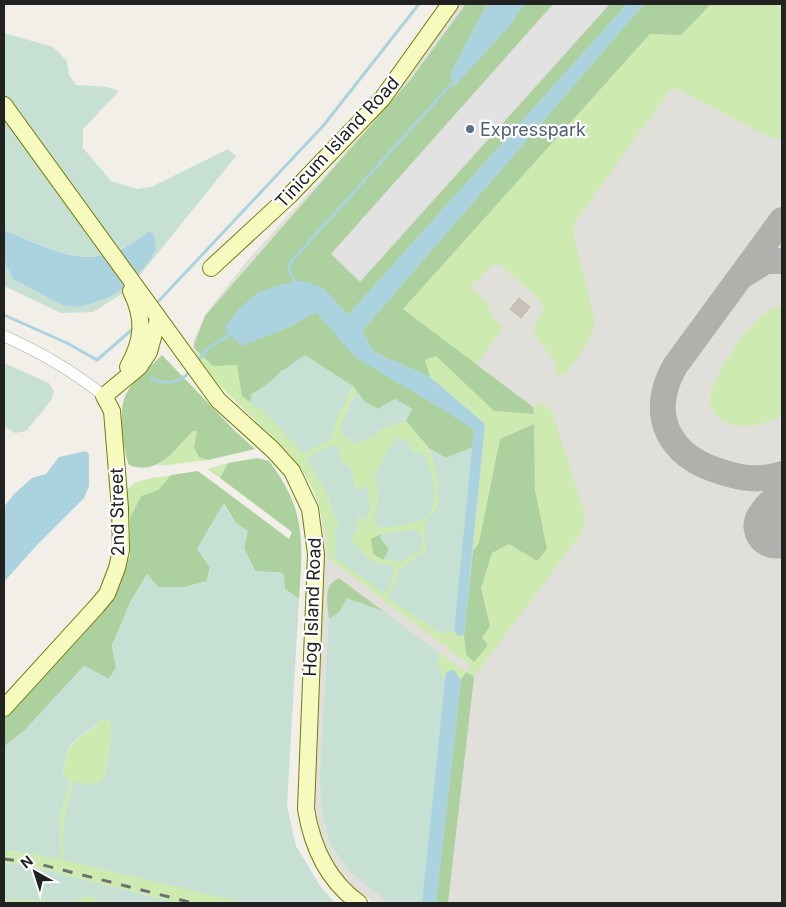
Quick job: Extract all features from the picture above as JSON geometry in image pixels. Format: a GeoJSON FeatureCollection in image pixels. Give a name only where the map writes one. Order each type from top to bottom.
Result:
{"type":"FeatureCollection","features":[{"type":"Feature","properties":{"kind":"street","name":"Tinicum Island Road"},"geometry":{"type":"LineString","coordinates":[[211,268],[290,195],[382,99],[450,4]]}},
{"type":"Feature","properties":{"kind":"street"},"geometry":{"type":"LineString","coordinates":[[4,105],[114,256],[134,285],[150,316],[149,352],[139,367],[104,396],[49,358],[4,336]]}},
{"type":"Feature","properties":{"kind":"street"},"geometry":{"type":"LineString","coordinates":[[114,256],[132,294],[150,316]]}},
{"type":"Feature","properties":{"kind":"street"},"geometry":{"type":"LineString","coordinates":[[120,382],[138,350],[141,332],[150,316]]}},
{"type":"Feature","properties":{"kind":"street","name":"Hog Island Road"},"geometry":{"type":"LineString","coordinates":[[150,316],[186,358],[218,400],[286,464],[298,480],[310,509],[316,554],[306,809],[310,834],[323,862],[336,882],[359,903]]}},
{"type":"Feature","properties":{"kind":"street","name":"2nd Street"},"geometry":{"type":"LineString","coordinates":[[4,708],[98,606],[109,589],[117,568],[121,550],[120,508],[112,411],[104,396]]}},
{"type":"Feature","properties":{"kind":"shaded area"},"geometry":{"type":"Polygon","coordinates":[[[460,4],[782,4],[782,903],[374,903],[344,879],[335,866],[321,836],[314,801],[325,551],[320,508],[314,491],[295,459],[209,375],[197,357],[193,347],[194,339],[205,315],[245,263],[371,124],[460,4]]]}},
{"type":"Feature","properties":{"kind":"shaded area","name":"Expresspark"},"geometry":{"type":"Polygon","coordinates":[[[555,4],[608,4],[360,280],[332,253],[555,4]]]}},
{"type":"Feature","properties":{"kind":"green space"},"geometry":{"type":"Polygon","coordinates":[[[466,4],[487,4],[450,75],[513,22],[521,4],[553,4],[331,254],[360,282],[610,4],[627,4],[348,315],[323,288],[283,330],[316,312],[357,358],[446,411],[474,430],[473,447],[446,458],[430,449],[406,421],[412,409],[395,399],[378,409],[365,402],[353,386],[282,370],[272,382],[252,394],[250,402],[242,396],[237,365],[213,366],[195,349],[194,345],[205,316],[411,79],[466,4]]]}},
{"type":"Feature","properties":{"kind":"green space"},"geometry":{"type":"Polygon","coordinates":[[[644,4],[711,4],[681,35],[650,34],[403,309],[533,407],[534,414],[494,411],[436,356],[425,360],[430,377],[374,352],[362,331],[644,4]]]}},
{"type":"Feature","properties":{"kind":"green space"},"geometry":{"type":"Polygon","coordinates":[[[711,4],[782,4],[782,138],[775,139],[761,133],[678,89],[673,89],[668,93],[575,222],[574,236],[595,322],[587,344],[564,375],[558,376],[554,361],[535,336],[534,327],[544,307],[536,296],[496,262],[470,287],[488,303],[491,316],[503,328],[476,365],[403,309],[650,34],[681,35],[711,4]]]}},
{"type":"Feature","properties":{"kind":"green space"},"geometry":{"type":"Polygon","coordinates":[[[4,33],[53,47],[67,61],[69,75],[76,85],[103,87],[119,91],[83,129],[83,148],[111,181],[137,189],[151,187],[228,149],[236,156],[128,290],[93,312],[61,313],[4,286],[4,261],[13,279],[62,305],[149,231],[129,245],[111,253],[77,256],[43,246],[4,230],[4,33]]]}},
{"type":"Feature","properties":{"kind":"green space"},"geometry":{"type":"Polygon","coordinates":[[[782,306],[782,416],[765,423],[753,425],[740,426],[727,423],[717,417],[711,407],[714,385],[729,356],[748,329],[769,310],[782,306]]]}},
{"type":"Feature","properties":{"kind":"green space"},"geometry":{"type":"Polygon","coordinates":[[[195,349],[213,366],[237,365],[242,396],[264,411],[304,454],[331,439],[336,421],[353,386],[357,391],[345,412],[374,436],[382,428],[406,421],[421,439],[432,459],[439,481],[439,493],[437,508],[424,524],[426,551],[399,570],[395,584],[439,632],[454,631],[459,636],[464,635],[466,655],[490,626],[481,588],[492,553],[509,544],[537,561],[547,549],[535,490],[534,424],[500,439],[479,544],[473,551],[485,424],[430,377],[425,360],[436,355],[494,411],[533,414],[533,407],[540,402],[552,411],[585,515],[580,535],[474,677],[466,672],[471,666],[328,558],[324,524],[315,493],[301,468],[287,451],[208,372],[195,349]],[[339,446],[306,457],[327,493],[335,517],[340,522],[335,529],[372,562],[350,540],[356,531],[358,514],[366,522],[370,507],[368,485],[356,490],[351,468],[341,461],[339,446]],[[386,457],[375,474],[378,504],[374,517],[382,528],[386,457]]]}},
{"type":"Feature","properties":{"kind":"green space"},"geometry":{"type":"Polygon","coordinates":[[[162,355],[234,430],[255,449],[208,460],[199,457],[194,447],[197,431],[193,431],[172,453],[158,464],[149,467],[129,465],[122,432],[124,399],[135,381],[162,355]]]}},
{"type":"Feature","properties":{"kind":"green space"},"geometry":{"type":"Polygon","coordinates":[[[305,355],[353,386],[336,421],[331,439],[304,454],[264,411],[250,402],[252,394],[305,355]]]}},
{"type":"Feature","properties":{"kind":"green space"},"geometry":{"type":"Polygon","coordinates":[[[4,363],[49,383],[54,392],[50,402],[26,431],[15,433],[4,426],[4,363]]]}},
{"type":"Feature","properties":{"kind":"green space"},"geometry":{"type":"Polygon","coordinates":[[[357,391],[365,402],[378,409],[395,399],[412,410],[406,421],[382,428],[374,436],[357,444],[344,436],[340,426],[357,391]]]}},
{"type":"Feature","properties":{"kind":"green space"},"geometry":{"type":"Polygon","coordinates":[[[534,424],[535,490],[547,549],[537,561],[509,544],[492,553],[481,588],[490,626],[482,638],[488,645],[474,662],[466,655],[464,635],[473,551],[479,543],[500,439],[534,424]]]}},
{"type":"Feature","properties":{"kind":"green space"},"geometry":{"type":"Polygon","coordinates":[[[192,431],[197,431],[199,456],[208,460],[158,466],[192,431]]]}},
{"type":"Feature","properties":{"kind":"green space"},"geometry":{"type":"Polygon","coordinates":[[[395,438],[407,440],[413,452],[424,454],[431,470],[434,499],[432,508],[427,516],[420,521],[382,528],[375,523],[374,517],[378,504],[375,474],[395,438]]]}},
{"type":"Feature","properties":{"kind":"green space"},"geometry":{"type":"Polygon","coordinates":[[[331,446],[339,446],[341,461],[351,468],[356,490],[368,485],[370,507],[366,522],[358,514],[356,531],[351,540],[372,562],[394,566],[392,582],[385,594],[335,558],[335,529],[340,522],[335,517],[327,493],[306,457],[331,446]]]}},
{"type":"Feature","properties":{"kind":"green space"},"geometry":{"type":"Polygon","coordinates":[[[473,447],[454,631],[439,632],[387,597],[395,584],[399,570],[426,551],[424,524],[438,507],[437,474],[430,449],[446,458],[473,447]]]}},
{"type":"Feature","properties":{"kind":"green space"},"geometry":{"type":"Polygon","coordinates":[[[257,458],[269,461],[290,495],[296,511],[301,542],[299,599],[285,589],[283,573],[255,571],[244,548],[247,531],[236,523],[224,504],[207,581],[185,587],[158,587],[147,574],[131,601],[112,645],[116,668],[109,679],[84,666],[25,730],[4,747],[4,717],[86,631],[117,590],[130,556],[130,518],[141,496],[158,490],[171,475],[198,471],[289,539],[292,532],[220,478],[228,463],[257,458]]]}},
{"type":"Feature","properties":{"kind":"green space"},"geometry":{"type":"Polygon","coordinates":[[[228,463],[220,478],[207,469],[228,463]]]}},
{"type":"Feature","properties":{"kind":"green space"},"geometry":{"type":"Polygon","coordinates":[[[171,475],[158,490],[141,496],[130,518],[127,500],[129,489],[138,482],[171,475]]]}},
{"type":"Feature","properties":{"kind":"green space"},"geometry":{"type":"Polygon","coordinates":[[[223,504],[236,523],[248,531],[244,548],[255,571],[283,573],[285,589],[299,599],[287,806],[296,846],[320,886],[335,903],[245,903],[64,860],[63,831],[73,782],[96,785],[105,776],[111,738],[111,722],[103,719],[71,745],[65,761],[63,774],[70,781],[60,816],[60,860],[24,852],[4,851],[4,747],[25,730],[84,666],[109,679],[116,668],[112,645],[131,601],[147,574],[158,587],[185,587],[207,581],[210,568],[197,549],[223,504]]]}},
{"type":"Feature","properties":{"kind":"green space"},"geometry":{"type":"Polygon","coordinates":[[[417,529],[422,537],[421,550],[402,561],[383,560],[389,549],[380,538],[381,534],[417,529]]]}},
{"type":"Feature","properties":{"kind":"green space"},"geometry":{"type":"Polygon","coordinates":[[[381,534],[380,538],[389,549],[383,560],[373,554],[371,539],[381,534]]]}},
{"type":"Feature","properties":{"kind":"green space"},"geometry":{"type":"Polygon","coordinates":[[[339,578],[383,611],[355,609],[342,612],[329,619],[328,590],[330,585],[339,578]]]}},
{"type":"Feature","properties":{"kind":"green space"},"geometry":{"type":"Polygon","coordinates":[[[347,598],[383,611],[438,652],[439,668],[445,680],[422,903],[389,903],[349,871],[331,845],[322,814],[320,776],[329,619],[339,612],[347,598]]]}},
{"type":"Feature","properties":{"kind":"green space"},"geometry":{"type":"Polygon","coordinates":[[[438,652],[466,672],[461,680],[454,670],[450,670],[446,673],[445,680],[439,668],[438,652]]]}},
{"type":"Feature","properties":{"kind":"green space"},"geometry":{"type":"Polygon","coordinates":[[[466,672],[474,677],[448,903],[436,903],[461,680],[466,672]]]}},
{"type":"Feature","properties":{"kind":"green space"},"geometry":{"type":"Polygon","coordinates":[[[103,719],[111,722],[111,738],[105,777],[96,785],[73,783],[222,897],[245,903],[177,903],[26,865],[4,863],[4,851],[24,852],[60,859],[60,816],[70,781],[63,774],[68,751],[76,740],[103,719]]]}},
{"type":"Feature","properties":{"kind":"green space"},"geometry":{"type":"Polygon","coordinates":[[[4,863],[26,865],[177,903],[101,903],[90,896],[71,902],[4,899],[4,863]]]}},
{"type":"Feature","properties":{"kind":"green space"},"geometry":{"type":"Polygon","coordinates":[[[90,896],[101,903],[4,903],[4,899],[71,901],[90,896]]]}},
{"type":"Feature","properties":{"kind":"water"},"geometry":{"type":"Polygon","coordinates":[[[487,4],[521,4],[513,22],[454,87],[450,75],[487,4]]]}},
{"type":"Feature","properties":{"kind":"water"},"geometry":{"type":"Polygon","coordinates":[[[627,4],[644,4],[362,331],[374,352],[430,377],[485,424],[464,635],[459,636],[454,631],[474,430],[446,411],[356,358],[316,312],[283,330],[241,346],[224,328],[239,309],[257,293],[283,284],[304,281],[323,288],[348,315],[627,4]]]}},
{"type":"Feature","properties":{"kind":"water"},"geometry":{"type":"Polygon","coordinates":[[[4,230],[60,252],[94,257],[111,253],[129,245],[149,231],[154,235],[156,250],[147,264],[125,288],[107,298],[79,307],[62,305],[13,279],[4,261],[4,230]]]}},
{"type":"Feature","properties":{"kind":"water"},"geometry":{"type":"Polygon","coordinates":[[[86,451],[89,454],[89,486],[84,498],[36,546],[4,582],[4,507],[14,494],[32,478],[46,474],[59,457],[86,451]]]}},
{"type":"Feature","properties":{"kind":"water"},"geometry":{"type":"Polygon","coordinates":[[[454,670],[461,680],[436,903],[422,903],[445,680],[446,673],[454,670]]]}},
{"type":"Feature","properties":{"kind":"building"},"geometry":{"type":"Polygon","coordinates":[[[519,298],[530,307],[521,318],[510,309],[519,298]]]}},
{"type":"Feature","properties":{"kind":"waterway"},"geometry":{"type":"LineString","coordinates":[[154,306],[323,126],[419,4]]}},
{"type":"Feature","properties":{"kind":"waterway"},"geometry":{"type":"LineString","coordinates":[[517,12],[523,5]]}},
{"type":"Feature","properties":{"kind":"waterway"},"geometry":{"type":"LineString","coordinates":[[297,285],[289,271],[290,263],[454,81]]}},
{"type":"Feature","properties":{"kind":"waterway"},"geometry":{"type":"LineString","coordinates":[[4,315],[67,343],[97,360],[135,327]]}},
{"type":"Feature","properties":{"kind":"waterway"},"geometry":{"type":"LineString","coordinates":[[197,362],[207,349],[232,333]]}},
{"type":"Feature","properties":{"kind":"waterway"},"geometry":{"type":"LineString","coordinates":[[151,379],[162,382],[177,381],[186,376],[190,371]]}},
{"type":"Feature","properties":{"kind":"taxiway"},"geometry":{"type":"LineString","coordinates":[[782,220],[675,366],[667,384],[663,401],[664,417],[668,432],[676,445],[688,456],[704,465],[737,476],[759,478],[782,474]]}},
{"type":"Feature","properties":{"kind":"taxiway"},"geometry":{"type":"LineString","coordinates":[[745,274],[766,261],[782,261]]}},
{"type":"Feature","properties":{"kind":"runway"},"geometry":{"type":"LineString","coordinates":[[776,526],[782,518]]}},
{"type":"Feature","properties":{"kind":"railway"},"geometry":{"type":"LineString","coordinates":[[4,859],[35,863],[193,903]]}},
{"type":"Feature","properties":{"kind":"place","name":"Expresspark"},"geometry":{"type":"Point","coordinates":[470,129]}}]}
